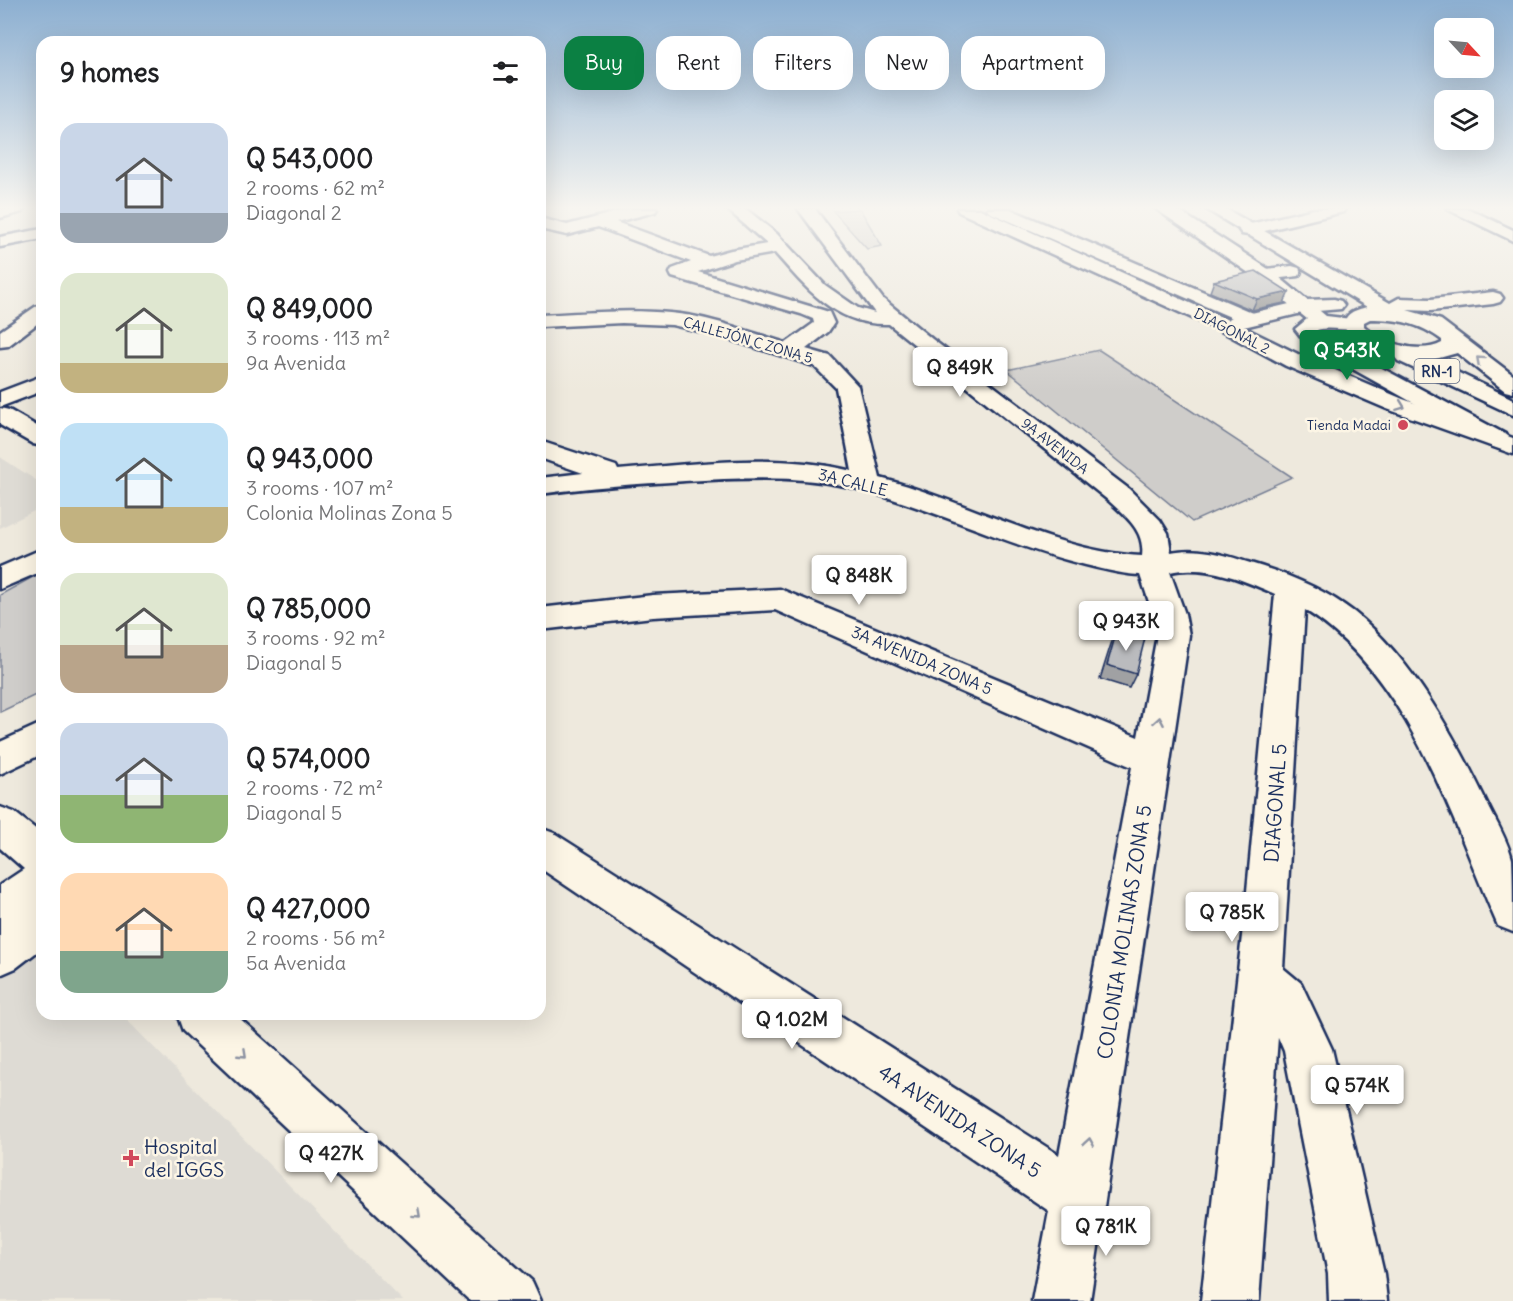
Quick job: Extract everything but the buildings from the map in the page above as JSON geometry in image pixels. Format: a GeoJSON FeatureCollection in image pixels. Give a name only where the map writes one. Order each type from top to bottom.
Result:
{"type":"FeatureCollection","features":[{"type":"Feature","properties":{"kind":"street"},"geometry":{"type":"LineString","coordinates":[[702,270],[822,316],[824,323],[821,327],[790,350]]}},
{"type":"Feature","properties":{"kind":"street"},"geometry":{"type":"LineString","coordinates":[[707,272],[713,270]]}},
{"type":"Feature","properties":{"kind":"street"},"geometry":{"type":"LineString","coordinates":[[798,270],[818,289],[859,316],[878,320],[894,318]]}},
{"type":"Feature","properties":{"kind":"street","name":"9A AVENIDA"},"geometry":{"type":"LineString","coordinates":[[851,270],[876,303],[1119,495],[1146,520],[1155,533],[1158,548],[1154,565]]}},
{"type":"Feature","properties":{"kind":"street","name":"DIAGONAL 2"},"geometry":{"type":"LineString","coordinates":[[1100,270],[1230,328],[1278,354],[1386,400],[1508,445]]}},
{"type":"Feature","properties":{"kind":"street"},"geometry":{"type":"LineString","coordinates":[[1136,270],[1251,319]]}},
{"type":"Feature","properties":{"kind":"street"},"geometry":{"type":"LineString","coordinates":[[1257,270],[1320,311],[1354,322]]}},
{"type":"Feature","properties":{"kind":"street"},"geometry":{"type":"LineString","coordinates":[[1287,270],[1292,273],[1320,311]]}},
{"type":"Feature","properties":{"kind":"street"},"geometry":{"type":"LineString","coordinates":[[1317,270],[1374,303],[1398,314]]}},
{"type":"Feature","properties":{"kind":"street"},"geometry":{"type":"LineString","coordinates":[[707,272],[754,277]]}},
{"type":"Feature","properties":{"kind":"street"},"geometry":{"type":"LineString","coordinates":[[777,275],[801,273]]}},
{"type":"Feature","properties":{"kind":"street"},"geometry":{"type":"LineString","coordinates":[[1264,274],[1292,273]]}},
{"type":"Feature","properties":{"kind":"street"},"geometry":{"type":"LineString","coordinates":[[1374,303],[1431,305],[1503,301]]}},
{"type":"Feature","properties":{"kind":"street","name":"RN-1"},"geometry":{"type":"LineString","coordinates":[[1503,301],[1398,314],[1367,313],[1354,322],[1358,333],[1513,408]]}},
{"type":"Feature","properties":{"kind":"street","name":"RN-1"},"geometry":{"type":"LineString","coordinates":[[1379,344],[1413,353],[1435,353],[1449,349],[1453,346],[1458,329],[1503,301]]}},
{"type":"Feature","properties":{"kind":"street"},"geometry":{"type":"LineString","coordinates":[[1230,328],[1237,322],[1251,319],[1320,311]]}},
{"type":"Feature","properties":{"kind":"street","name":"DIAGONAL 2"},"geometry":{"type":"LineString","coordinates":[[1320,311],[1307,326],[1306,332],[1353,361],[1508,445]]}},
{"type":"Feature","properties":{"kind":"street","name":"RN-1"},"geometry":{"type":"LineString","coordinates":[[1398,314],[1458,329],[1513,386]]}},
{"type":"Feature","properties":{"kind":"street"},"geometry":{"type":"LineString","coordinates":[[0,341],[36,315]]}},
{"type":"Feature","properties":{"kind":"street","name":"CALLEJÓN C ZONA 5"},"geometry":{"type":"LineString","coordinates":[[546,321],[622,317],[672,319],[710,327],[822,361],[847,386],[868,483]]}},
{"type":"Feature","properties":{"kind":"street"},"geometry":{"type":"LineString","coordinates":[[0,400],[36,385]]}},
{"type":"Feature","properties":{"kind":"street"},"geometry":{"type":"LineString","coordinates":[[0,415],[36,436]]}},
{"type":"Feature","properties":{"kind":"street"},"geometry":{"type":"LineString","coordinates":[[546,452],[621,476]]}},
{"type":"Feature","properties":{"kind":"street","name":"3A CALLE"},"geometry":{"type":"LineString","coordinates":[[546,485],[621,476],[768,469],[808,471],[868,483],[1074,553],[1133,565],[1154,565]]}},
{"type":"Feature","properties":{"kind":"street"},"geometry":{"type":"LineString","coordinates":[[1154,565],[1181,560],[1204,561],[1243,571],[1292,589],[1341,619],[1363,640],[1424,718],[1458,780],[1481,830],[1513,912]]}},
{"type":"Feature","properties":{"kind":"street"},"geometry":{"type":"LineString","coordinates":[[0,579],[36,562]]}},
{"type":"Feature","properties":{"kind":"street","name":"COLONIA MOLINAS ZONA 5"},"geometry":{"type":"LineString","coordinates":[[1061,1301],[1173,635],[1171,615],[1156,580],[1154,565]]}},
{"type":"Feature","properties":{"kind":"street","name":"DIAGONAL 5"},"geometry":{"type":"LineString","coordinates":[[1230,1301],[1260,978],[1292,589]]}},
{"type":"Feature","properties":{"kind":"street","name":"3A AVENIDA ZONA 5"},"geometry":{"type":"LineString","coordinates":[[546,618],[653,606],[780,600],[1152,759]]}},
{"type":"Feature","properties":{"kind":"street"},"geometry":{"type":"LineString","coordinates":[[0,759],[36,740]]}},
{"type":"Feature","properties":{"kind":"street"},"geometry":{"type":"LineString","coordinates":[[0,824],[36,854]]}},
{"type":"Feature","properties":{"kind":"street","name":"4A AVENIDA ZONA 5"},"geometry":{"type":"LineString","coordinates":[[546,850],[1079,1199]]}},
{"type":"Feature","properties":{"kind":"street"},"geometry":{"type":"LineString","coordinates":[[0,910],[36,884]]}},
{"type":"Feature","properties":{"kind":"street"},"geometry":{"type":"LineString","coordinates":[[0,953],[36,926]]}},
{"type":"Feature","properties":{"kind":"street"},"geometry":{"type":"LineString","coordinates":[[1260,978],[1285,999],[1308,1049],[1356,1274],[1358,1301]]}},
{"type":"Feature","properties":{"kind":"street"},"geometry":{"type":"LineString","coordinates":[[207,1020],[512,1301]]}},
{"type":"Feature","properties":{"kind":"shaded area"},"geometry":{"type":"Polygon","coordinates":[[[1099,350],[1292,477],[1192,522],[1007,370],[1099,350]]]}},
{"type":"Feature","properties":{"kind":"shaded area"},"geometry":{"type":"Polygon","coordinates":[[[0,457],[36,480],[36,510],[0,528],[0,457]]]}},
{"type":"Feature","properties":{"kind":"shaded area"},"geometry":{"type":"Polygon","coordinates":[[[36,575],[36,695],[0,712],[0,595],[36,575]]]}},
{"type":"Feature","properties":{"kind":"shaded area","name":"Hospital del IGGS"},"geometry":{"type":"Polygon","coordinates":[[[36,946],[36,1020],[127,1020],[403,1301],[0,1301],[0,973],[36,946]]]}},
{"type":"Feature","properties":{"kind":"place","name":"Tienda Madai"},"geometry":{"type":"Point","coordinates":[1403,425]}},
{"type":"Feature","properties":{"kind":"place","name":"Hospital del IGGS"},"geometry":{"type":"Point","coordinates":[131,1158]}}]}
